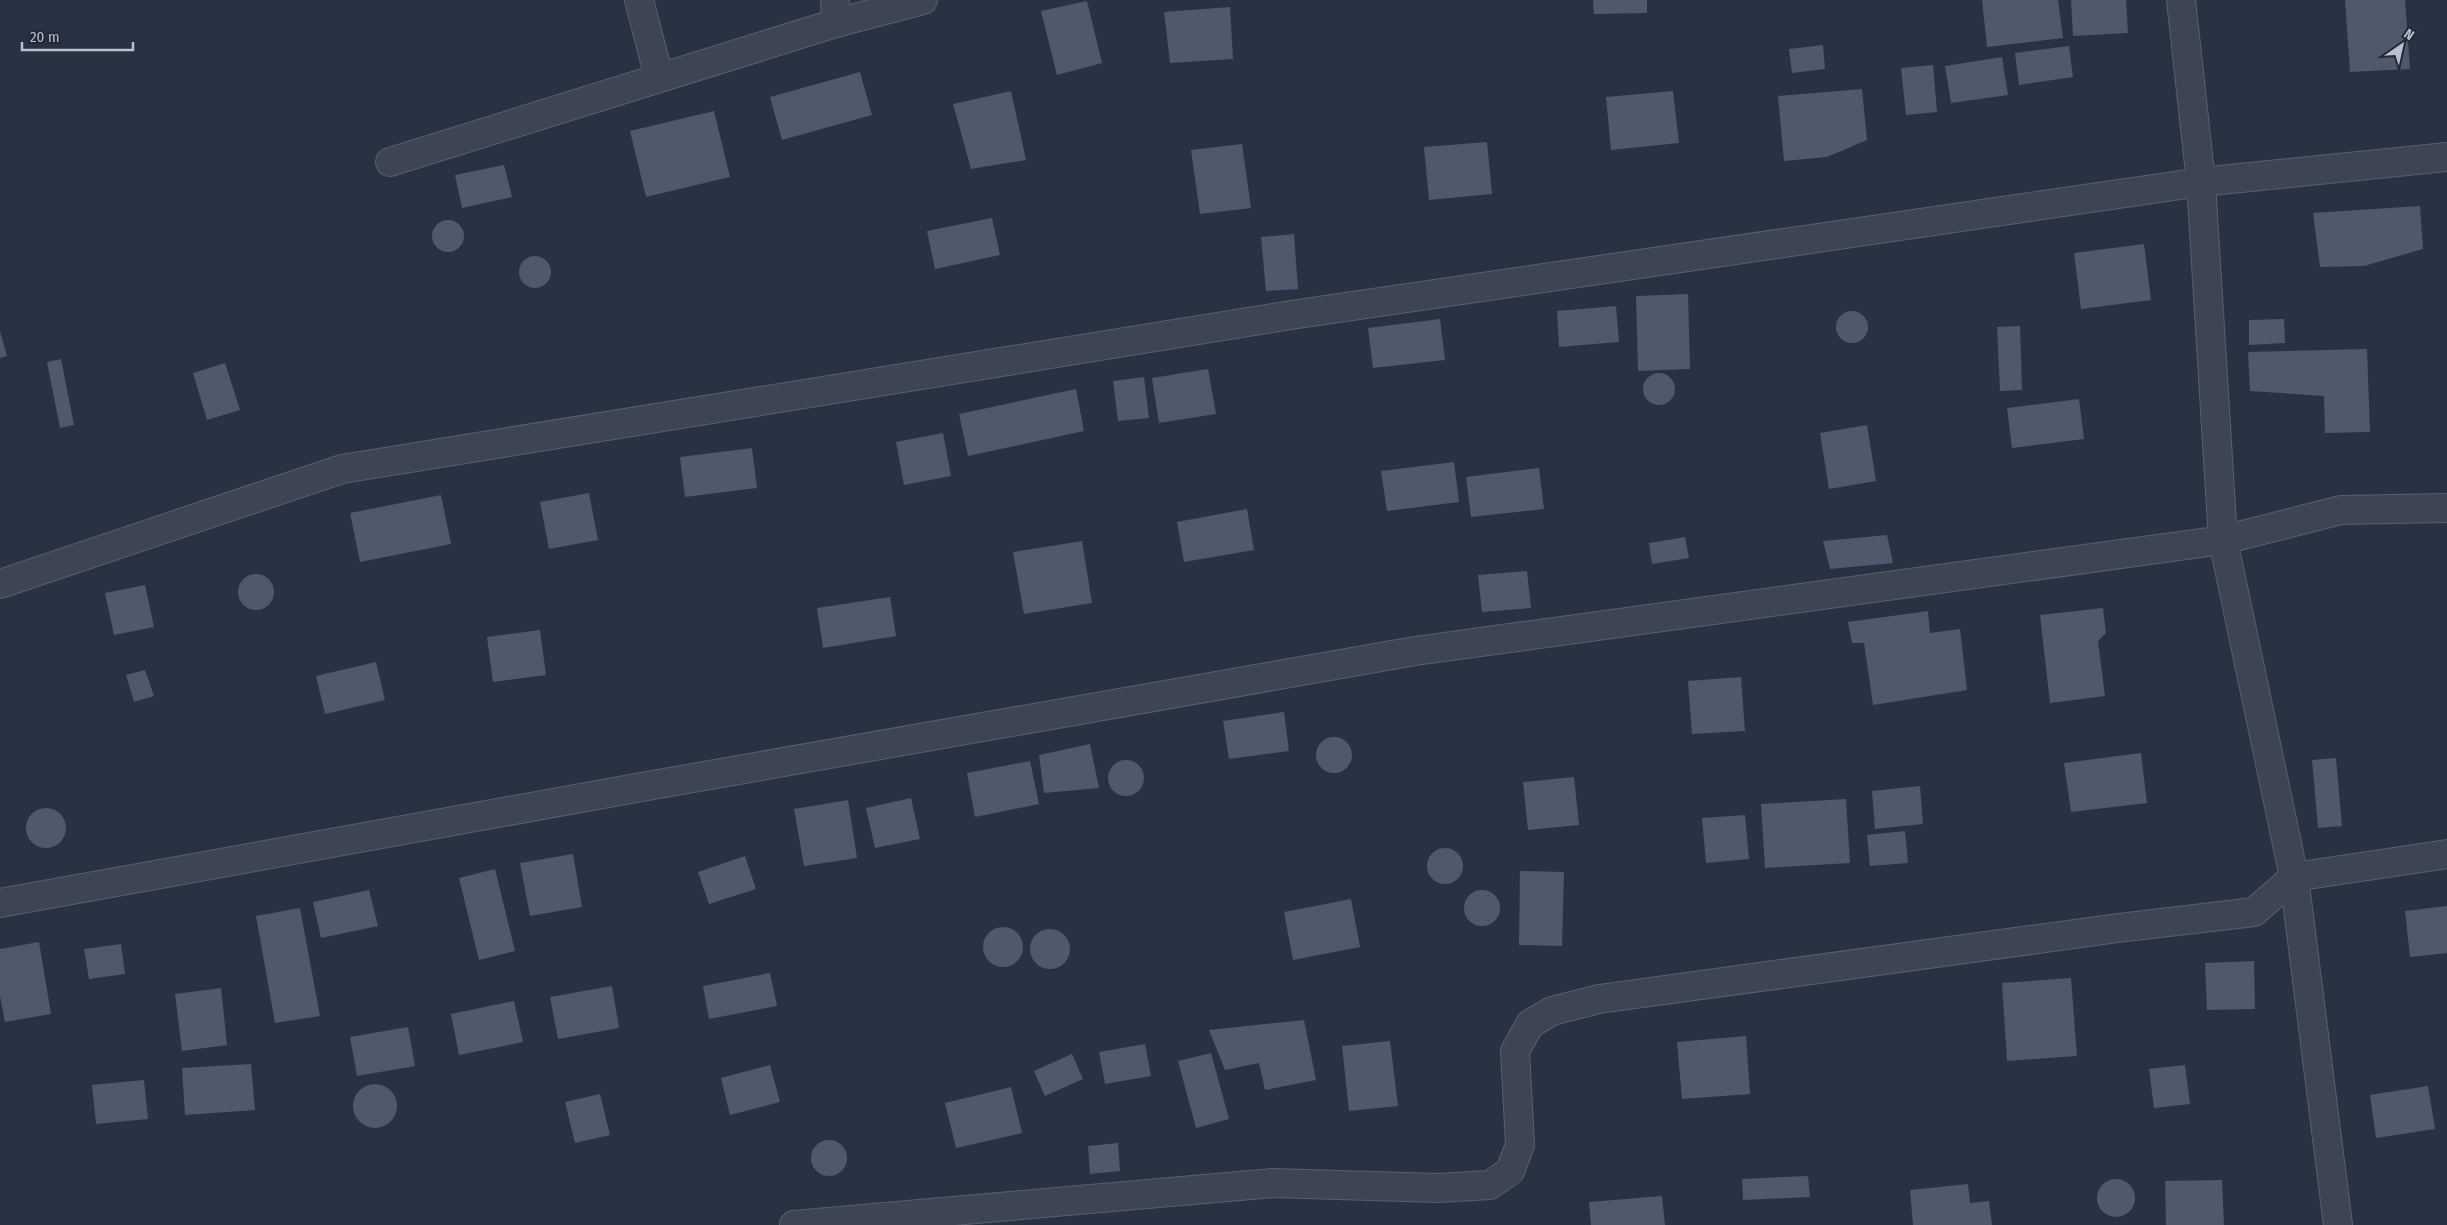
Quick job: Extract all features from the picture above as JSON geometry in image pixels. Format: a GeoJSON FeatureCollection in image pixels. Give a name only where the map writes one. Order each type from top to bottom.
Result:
{"type":"FeatureCollection","features":[{"type":"Feature","properties":{"kind":"street"},"geometry":{"type":"LineString","coordinates":[[639,0],[659,78]]}},
{"type":"Feature","properties":{"kind":"street"},"geometry":{"type":"LineString","coordinates":[[390,162],[659,78],[835,11],[923,0]]}},
{"type":"Feature","properties":{"kind":"street"},"geometry":{"type":"LineString","coordinates":[[2180,0],[2201,182],[2223,540],[2294,877],[2338,1225]]}},
{"type":"Feature","properties":{"kind":"street"},"geometry":{"type":"LineString","coordinates":[[0,584],[342,469],[1291,315],[2201,182],[2447,157]]}},
{"type":"Feature","properties":{"kind":"street"},"geometry":{"type":"LineString","coordinates":[[0,903],[655,784],[1415,651],[2223,540],[2341,510],[2447,508]]}},
{"type":"Feature","properties":{"kind":"street"},"geometry":{"type":"LineString","coordinates":[[794,1225],[1273,1182],[1438,1188],[1490,1185],[1510,1171],[1520,1145],[1515,1051],[1530,1024],[1552,1010],[1609,998],[2118,928],[2254,912],[2294,877],[2447,854]]}},
{"type":"Feature","properties":{"kind":"building"},"geometry":{"type":"Polygon","coordinates":[[[1593,0],[1647,0],[1647,13],[1594,14],[1593,0]]]}},
{"type":"Feature","properties":{"kind":"building"},"geometry":{"type":"Polygon","coordinates":[[[1982,0],[2058,0],[2063,38],[1987,47],[1982,0]]]}},
{"type":"Feature","properties":{"kind":"building"},"geometry":{"type":"Polygon","coordinates":[[[2071,0],[2126,0],[2128,33],[2073,36],[2071,0]]]}},
{"type":"Feature","properties":{"kind":"building"},"geometry":{"type":"Polygon","coordinates":[[[2345,0],[2405,0],[2410,69],[2350,72],[2345,0]]]}},
{"type":"Feature","properties":{"kind":"building"},"geometry":{"type":"Polygon","coordinates":[[[1087,1],[1102,63],[1057,75],[1041,11],[1087,1]]]}},
{"type":"Feature","properties":{"kind":"building"},"geometry":{"type":"Polygon","coordinates":[[[1230,7],[1233,59],[1170,63],[1164,12],[1230,7]]]}},
{"type":"Feature","properties":{"kind":"building"},"geometry":{"type":"Polygon","coordinates":[[[1823,45],[1825,69],[1792,73],[1789,49],[1823,45]]]}},
{"type":"Feature","properties":{"kind":"building"},"geometry":{"type":"Polygon","coordinates":[[[2069,46],[2073,77],[2019,85],[2015,53],[2069,46]]]}},
{"type":"Feature","properties":{"kind":"building"},"geometry":{"type":"Polygon","coordinates":[[[2002,57],[2008,95],[1951,103],[1945,66],[2002,57]]]}},
{"type":"Feature","properties":{"kind":"building"},"geometry":{"type":"Polygon","coordinates":[[[1933,65],[1937,112],[1906,115],[1901,68],[1933,65]]]}},
{"type":"Feature","properties":{"kind":"building"},"geometry":{"type":"Polygon","coordinates":[[[860,72],[872,115],[782,140],[770,97],[860,72]]]}},
{"type":"Feature","properties":{"kind":"building"},"geometry":{"type":"Polygon","coordinates":[[[1862,89],[1867,140],[1827,157],[1784,161],[1778,96],[1862,89]]]}},
{"type":"Feature","properties":{"kind":"building"},"geometry":{"type":"Polygon","coordinates":[[[1011,91],[1026,160],[971,169],[953,104],[1011,91]]]}},
{"type":"Feature","properties":{"kind":"building"},"geometry":{"type":"Polygon","coordinates":[[[1673,91],[1679,143],[1611,150],[1606,97],[1673,91]]]}},
{"type":"Feature","properties":{"kind":"building"},"geometry":{"type":"Polygon","coordinates":[[[714,111],[730,177],[646,197],[630,131],[714,111]]]}},
{"type":"Feature","properties":{"kind":"building"},"geometry":{"type":"Polygon","coordinates":[[[1487,142],[1492,194],[1429,200],[1424,147],[1487,142]]]}},
{"type":"Feature","properties":{"kind":"building"},"geometry":{"type":"Polygon","coordinates":[[[1242,144],[1251,208],[1200,214],[1191,150],[1242,144]]]}},
{"type":"Feature","properties":{"kind":"building"},"geometry":{"type":"Polygon","coordinates":[[[504,165],[512,197],[462,208],[455,175],[504,165]]]}},
{"type":"Feature","properties":{"kind":"building"},"geometry":{"type":"Polygon","coordinates":[[[2420,206],[2423,249],[2364,266],[2320,267],[2313,213],[2420,206]]]}},
{"type":"Feature","properties":{"kind":"building"},"geometry":{"type":"Polygon","coordinates":[[[992,218],[1000,255],[935,269],[927,231],[992,218]]]}},
{"type":"Feature","properties":{"kind":"building"},"geometry":{"type":"Polygon","coordinates":[[[448,220],[454,221],[459,225],[463,230],[463,242],[459,247],[454,251],[448,252],[442,251],[437,247],[433,242],[432,236],[433,230],[437,225],[442,221],[448,220]]]}},
{"type":"Feature","properties":{"kind":"building"},"geometry":{"type":"Polygon","coordinates":[[[1294,234],[1298,289],[1266,291],[1261,237],[1294,234]]]}},
{"type":"Feature","properties":{"kind":"building"},"geometry":{"type":"Polygon","coordinates":[[[2144,244],[2151,300],[2081,309],[2074,253],[2144,244]]]}},
{"type":"Feature","properties":{"kind":"building"},"geometry":{"type":"Polygon","coordinates":[[[535,256],[541,257],[546,261],[550,266],[550,278],[546,283],[541,287],[535,288],[529,287],[524,283],[520,278],[519,272],[520,266],[524,261],[529,257],[535,256]]]}},
{"type":"Feature","properties":{"kind":"building"},"geometry":{"type":"Polygon","coordinates":[[[1688,294],[1690,369],[1638,371],[1636,296],[1688,294]]]}},
{"type":"Feature","properties":{"kind":"building"},"geometry":{"type":"Polygon","coordinates":[[[1616,306],[1619,342],[1559,347],[1557,311],[1616,306]]]}},
{"type":"Feature","properties":{"kind":"building"},"geometry":{"type":"Polygon","coordinates":[[[1852,311],[1858,312],[1863,316],[1867,321],[1867,333],[1863,338],[1858,342],[1852,343],[1846,342],[1841,338],[1837,333],[1836,327],[1837,321],[1841,316],[1846,312],[1852,311]]]}},
{"type":"Feature","properties":{"kind":"building"},"geometry":{"type":"Polygon","coordinates":[[[1440,319],[1445,360],[1373,368],[1368,328],[1440,319]]]}},
{"type":"Feature","properties":{"kind":"building"},"geometry":{"type":"Polygon","coordinates":[[[2284,319],[2285,343],[2249,345],[2249,320],[2284,319]]]}},
{"type":"Feature","properties":{"kind":"building"},"geometry":{"type":"Polygon","coordinates":[[[2020,326],[2022,390],[2000,391],[1997,327],[2020,326]]]}},
{"type":"Feature","properties":{"kind":"building"},"geometry":{"type":"Polygon","coordinates":[[[0,331],[7,356],[0,358],[0,331]]]}},
{"type":"Feature","properties":{"kind":"building"},"geometry":{"type":"Polygon","coordinates":[[[2367,349],[2370,432],[2325,433],[2324,396],[2250,391],[2248,352],[2367,349]]]}},
{"type":"Feature","properties":{"kind":"building"},"geometry":{"type":"Polygon","coordinates":[[[61,359],[74,425],[60,428],[47,362],[61,359]]]}},
{"type":"Feature","properties":{"kind":"building"},"geometry":{"type":"Polygon","coordinates":[[[225,363],[240,410],[207,420],[193,373],[225,363]]]}},
{"type":"Feature","properties":{"kind":"building"},"geometry":{"type":"Polygon","coordinates":[[[1208,369],[1216,414],[1159,423],[1152,378],[1208,369]]]}},
{"type":"Feature","properties":{"kind":"building"},"geometry":{"type":"Polygon","coordinates":[[[1659,373],[1665,374],[1670,378],[1674,383],[1674,395],[1670,400],[1665,404],[1659,405],[1653,404],[1648,400],[1644,395],[1643,389],[1644,383],[1648,378],[1653,374],[1659,373]]]}},
{"type":"Feature","properties":{"kind":"building"},"geometry":{"type":"Polygon","coordinates":[[[1144,377],[1149,418],[1118,421],[1113,381],[1144,377]]]}},
{"type":"Feature","properties":{"kind":"building"},"geometry":{"type":"Polygon","coordinates":[[[1076,389],[1084,431],[968,456],[959,414],[1076,389]]]}},
{"type":"Feature","properties":{"kind":"building"},"geometry":{"type":"Polygon","coordinates":[[[2079,399],[2084,439],[2012,448],[2007,408],[2079,399]]]}},
{"type":"Feature","properties":{"kind":"building"},"geometry":{"type":"Polygon","coordinates":[[[1867,425],[1876,481],[1829,489],[1820,433],[1867,425]]]}},
{"type":"Feature","properties":{"kind":"building"},"geometry":{"type":"Polygon","coordinates":[[[943,433],[951,476],[904,485],[896,442],[943,433]]]}},
{"type":"Feature","properties":{"kind":"building"},"geometry":{"type":"Polygon","coordinates":[[[752,448],[757,488],[685,497],[680,457],[752,448]]]}},
{"type":"Feature","properties":{"kind":"building"},"geometry":{"type":"Polygon","coordinates":[[[1454,462],[1459,502],[1387,511],[1381,471],[1454,462]]]}},
{"type":"Feature","properties":{"kind":"building"},"geometry":{"type":"Polygon","coordinates":[[[1539,468],[1544,509],[1471,517],[1466,477],[1539,468]]]}},
{"type":"Feature","properties":{"kind":"building"},"geometry":{"type":"Polygon","coordinates":[[[589,493],[598,540],[549,549],[540,502],[589,493]]]}},
{"type":"Feature","properties":{"kind":"building"},"geometry":{"type":"Polygon","coordinates":[[[441,495],[451,544],[360,562],[350,513],[441,495]]]}},
{"type":"Feature","properties":{"kind":"building"},"geometry":{"type":"Polygon","coordinates":[[[1247,509],[1254,550],[1184,562],[1177,522],[1247,509]]]}},
{"type":"Feature","properties":{"kind":"building"},"geometry":{"type":"Polygon","coordinates":[[[1887,535],[1893,563],[1830,569],[1823,541],[1887,535]]]}},
{"type":"Feature","properties":{"kind":"building"},"geometry":{"type":"Polygon","coordinates":[[[1685,537],[1689,558],[1652,564],[1649,543],[1685,537]]]}},
{"type":"Feature","properties":{"kind":"building"},"geometry":{"type":"Polygon","coordinates":[[[1082,541],[1092,603],[1024,614],[1013,552],[1082,541]]]}},
{"type":"Feature","properties":{"kind":"building"},"geometry":{"type":"Polygon","coordinates":[[[1527,571],[1531,608],[1482,612],[1478,575],[1527,571]]]}},
{"type":"Feature","properties":{"kind":"building"},"geometry":{"type":"Polygon","coordinates":[[[256,574],[263,575],[269,579],[273,585],[273,599],[269,605],[263,609],[256,610],[249,609],[243,605],[239,599],[238,592],[239,585],[243,579],[249,575],[256,574]]]}},
{"type":"Feature","properties":{"kind":"building"},"geometry":{"type":"Polygon","coordinates":[[[145,585],[154,627],[114,635],[105,593],[145,585]]]}},
{"type":"Feature","properties":{"kind":"building"},"geometry":{"type":"Polygon","coordinates":[[[890,597],[896,636],[823,648],[817,608],[890,597]]]}},
{"type":"Feature","properties":{"kind":"building"},"geometry":{"type":"Polygon","coordinates":[[[2103,608],[2106,633],[2098,641],[2105,696],[2050,703],[2040,615],[2103,608]]]}},
{"type":"Feature","properties":{"kind":"building"},"geometry":{"type":"Polygon","coordinates":[[[1928,611],[1930,633],[1960,629],[1967,690],[1873,705],[1864,643],[1852,643],[1848,622],[1928,611]]]}},
{"type":"Feature","properties":{"kind":"building"},"geometry":{"type":"Polygon","coordinates":[[[540,630],[546,675],[493,682],[487,637],[540,630]]]}},
{"type":"Feature","properties":{"kind":"building"},"geometry":{"type":"Polygon","coordinates":[[[376,662],[385,700],[325,714],[316,676],[376,662]]]}},
{"type":"Feature","properties":{"kind":"building"},"geometry":{"type":"Polygon","coordinates":[[[145,670],[154,696],[134,702],[126,675],[145,670]]]}},
{"type":"Feature","properties":{"kind":"building"},"geometry":{"type":"Polygon","coordinates":[[[1741,677],[1745,731],[1692,734],[1688,681],[1741,677]]]}},
{"type":"Feature","properties":{"kind":"building"},"geometry":{"type":"Polygon","coordinates":[[[1284,712],[1289,751],[1229,759],[1223,721],[1284,712]]]}},
{"type":"Feature","properties":{"kind":"building"},"geometry":{"type":"Polygon","coordinates":[[[1334,737],[1341,738],[1347,742],[1351,748],[1351,762],[1347,768],[1341,772],[1334,773],[1327,772],[1321,768],[1317,762],[1316,755],[1317,748],[1321,742],[1327,738],[1334,737]]]}},
{"type":"Feature","properties":{"kind":"building"},"geometry":{"type":"Polygon","coordinates":[[[1090,744],[1099,788],[1044,793],[1039,755],[1090,744]]]}},
{"type":"Feature","properties":{"kind":"building"},"geometry":{"type":"Polygon","coordinates":[[[2141,753],[2147,803],[2071,812],[2064,763],[2141,753]]]}},
{"type":"Feature","properties":{"kind":"building"},"geometry":{"type":"Polygon","coordinates":[[[2336,758],[2342,826],[2318,828],[2312,760],[2336,758]]]}},
{"type":"Feature","properties":{"kind":"building"},"geometry":{"type":"Polygon","coordinates":[[[1126,760],[1139,765],[1144,778],[1139,791],[1126,796],[1113,791],[1108,778],[1113,765],[1126,760]]]}},
{"type":"Feature","properties":{"kind":"building"},"geometry":{"type":"Polygon","coordinates":[[[1030,761],[1039,804],[975,817],[967,773],[1030,761]]]}},
{"type":"Feature","properties":{"kind":"building"},"geometry":{"type":"Polygon","coordinates":[[[1574,777],[1579,825],[1528,830],[1523,782],[1574,777]]]}},
{"type":"Feature","properties":{"kind":"building"},"geometry":{"type":"Polygon","coordinates":[[[1920,786],[1923,824],[1875,829],[1872,791],[1920,786]]]}},
{"type":"Feature","properties":{"kind":"building"},"geometry":{"type":"Polygon","coordinates":[[[911,798],[920,839],[875,848],[866,808],[911,798]]]}},
{"type":"Feature","properties":{"kind":"building"},"geometry":{"type":"Polygon","coordinates":[[[1846,799],[1850,863],[1765,868],[1761,804],[1846,799]]]}},
{"type":"Feature","properties":{"kind":"building"},"geometry":{"type":"Polygon","coordinates":[[[848,800],[857,858],[804,866],[794,809],[848,800]]]}},
{"type":"Feature","properties":{"kind":"building"},"geometry":{"type":"Polygon","coordinates":[[[46,808],[60,814],[66,828],[60,842],[46,848],[32,842],[26,828],[32,814],[46,808]]]}},
{"type":"Feature","properties":{"kind":"building"},"geometry":{"type":"Polygon","coordinates":[[[1745,815],[1749,859],[1706,863],[1702,818],[1745,815]]]}},
{"type":"Feature","properties":{"kind":"building"},"geometry":{"type":"Polygon","coordinates":[[[1905,831],[1908,863],[1870,866],[1867,835],[1905,831]]]}},
{"type":"Feature","properties":{"kind":"building"},"geometry":{"type":"Polygon","coordinates":[[[1445,848],[1458,853],[1463,866],[1458,879],[1445,884],[1432,879],[1427,866],[1432,853],[1445,848]]]}},
{"type":"Feature","properties":{"kind":"building"},"geometry":{"type":"Polygon","coordinates":[[[573,854],[582,907],[530,916],[520,863],[573,854]]]}},
{"type":"Feature","properties":{"kind":"building"},"geometry":{"type":"Polygon","coordinates":[[[745,856],[756,889],[709,904],[698,872],[745,856]]]}},
{"type":"Feature","properties":{"kind":"building"},"geometry":{"type":"Polygon","coordinates":[[[495,869],[515,951],[479,960],[459,878],[495,869]]]}},
{"type":"Feature","properties":{"kind":"building"},"geometry":{"type":"Polygon","coordinates":[[[1520,871],[1564,872],[1562,946],[1519,945],[1520,871]]]}},
{"type":"Feature","properties":{"kind":"building"},"geometry":{"type":"Polygon","coordinates":[[[369,890],[378,926],[321,938],[313,902],[369,890]]]}},
{"type":"Feature","properties":{"kind":"building"},"geometry":{"type":"Polygon","coordinates":[[[1482,890],[1489,891],[1495,895],[1499,901],[1499,915],[1495,921],[1489,925],[1482,926],[1475,925],[1469,921],[1465,915],[1464,908],[1465,901],[1469,895],[1475,891],[1482,890]]]}},
{"type":"Feature","properties":{"kind":"building"},"geometry":{"type":"Polygon","coordinates":[[[1351,899],[1360,947],[1293,960],[1284,912],[1351,899]]]}},
{"type":"Feature","properties":{"kind":"building"},"geometry":{"type":"Polygon","coordinates":[[[2447,906],[2447,953],[2410,957],[2405,911],[2447,906]]]}},
{"type":"Feature","properties":{"kind":"building"},"geometry":{"type":"Polygon","coordinates":[[[300,908],[320,1016],[275,1023],[256,916],[300,908]]]}},
{"type":"Feature","properties":{"kind":"building"},"geometry":{"type":"Polygon","coordinates":[[[1007,927],[1014,930],[1020,936],[1023,947],[1022,955],[1014,964],[1007,967],[999,967],[992,964],[984,955],[983,943],[986,936],[995,928],[1007,927]]]}},
{"type":"Feature","properties":{"kind":"building"},"geometry":{"type":"Polygon","coordinates":[[[1054,929],[1061,932],[1067,938],[1070,949],[1069,957],[1061,966],[1054,969],[1046,969],[1039,966],[1031,957],[1030,945],[1033,938],[1042,930],[1054,929]]]}},
{"type":"Feature","properties":{"kind":"building"},"geometry":{"type":"Polygon","coordinates":[[[39,942],[51,1014],[5,1022],[0,996],[0,949],[39,942]]]}},
{"type":"Feature","properties":{"kind":"building"},"geometry":{"type":"Polygon","coordinates":[[[121,944],[125,974],[89,979],[84,949],[121,944]]]}},
{"type":"Feature","properties":{"kind":"building"},"geometry":{"type":"Polygon","coordinates":[[[2254,961],[2255,1009],[2207,1010],[2205,963],[2254,961]]]}},
{"type":"Feature","properties":{"kind":"building"},"geometry":{"type":"Polygon","coordinates":[[[770,973],[777,1006],[709,1019],[703,986],[770,973]]]}},
{"type":"Feature","properties":{"kind":"building"},"geometry":{"type":"Polygon","coordinates":[[[2071,978],[2077,1056],[2007,1061],[2002,983],[2071,978]]]}},
{"type":"Feature","properties":{"kind":"building"},"geometry":{"type":"Polygon","coordinates":[[[612,986],[619,1028],[558,1039],[550,997],[612,986]]]}},
{"type":"Feature","properties":{"kind":"building"},"geometry":{"type":"Polygon","coordinates":[[[221,988],[227,1045],[182,1051],[175,994],[221,988]]]}},
{"type":"Feature","properties":{"kind":"building"},"geometry":{"type":"Polygon","coordinates":[[[514,1001],[523,1042],[459,1055],[451,1014],[514,1001]]]}},
{"type":"Feature","properties":{"kind":"building"},"geometry":{"type":"Polygon","coordinates":[[[1304,1020],[1316,1080],[1265,1090],[1259,1063],[1225,1070],[1209,1030],[1304,1020]]]}},
{"type":"Feature","properties":{"kind":"building"},"geometry":{"type":"Polygon","coordinates":[[[408,1027],[415,1066],[357,1076],[350,1037],[408,1027]]]}},
{"type":"Feature","properties":{"kind":"building"},"geometry":{"type":"Polygon","coordinates":[[[1746,1036],[1750,1094],[1682,1099],[1677,1042],[1746,1036]]]}},
{"type":"Feature","properties":{"kind":"building"},"geometry":{"type":"Polygon","coordinates":[[[1390,1041],[1398,1106],[1349,1111],[1342,1046],[1390,1041]]]}},
{"type":"Feature","properties":{"kind":"building"},"geometry":{"type":"Polygon","coordinates":[[[1145,1044],[1151,1076],[1105,1084],[1099,1052],[1145,1044]]]}},
{"type":"Feature","properties":{"kind":"building"},"geometry":{"type":"Polygon","coordinates":[[[1211,1053],[1229,1119],[1196,1128],[1178,1061],[1211,1053]]]}},
{"type":"Feature","properties":{"kind":"building"},"geometry":{"type":"Polygon","coordinates":[[[1072,1054],[1083,1079],[1045,1096],[1034,1071],[1072,1054]]]}},
{"type":"Feature","properties":{"kind":"building"},"geometry":{"type":"Polygon","coordinates":[[[251,1064],[255,1110],[185,1115],[182,1068],[251,1064]]]}},
{"type":"Feature","properties":{"kind":"building"},"geometry":{"type":"Polygon","coordinates":[[[770,1065],[780,1102],[730,1115],[721,1078],[770,1065]]]}},
{"type":"Feature","properties":{"kind":"building"},"geometry":{"type":"Polygon","coordinates":[[[2185,1065],[2190,1104],[2154,1108],[2149,1069],[2185,1065]]]}},
{"type":"Feature","properties":{"kind":"building"},"geometry":{"type":"Polygon","coordinates":[[[144,1080],[148,1119],[96,1124],[92,1085],[144,1080]]]}},
{"type":"Feature","properties":{"kind":"building"},"geometry":{"type":"Polygon","coordinates":[[[375,1084],[387,1088],[393,1094],[397,1106],[393,1118],[387,1124],[375,1128],[363,1124],[357,1118],[353,1106],[357,1094],[363,1088],[375,1084]]]}},
{"type":"Feature","properties":{"kind":"building"},"geometry":{"type":"Polygon","coordinates":[[[2428,1086],[2435,1129],[2376,1138],[2370,1095],[2428,1086]]]}},
{"type":"Feature","properties":{"kind":"building"},"geometry":{"type":"Polygon","coordinates":[[[1011,1087],[1022,1133],[956,1148],[945,1103],[1011,1087]]]}},
{"type":"Feature","properties":{"kind":"building"},"geometry":{"type":"Polygon","coordinates":[[[600,1094],[610,1135],[575,1143],[565,1102],[600,1094]]]}},
{"type":"Feature","properties":{"kind":"building"},"geometry":{"type":"Polygon","coordinates":[[[829,1140],[842,1145],[847,1158],[842,1171],[829,1176],[816,1171],[811,1158],[816,1145],[829,1140]]]}},
{"type":"Feature","properties":{"kind":"building"},"geometry":{"type":"Polygon","coordinates":[[[1118,1143],[1120,1171],[1090,1174],[1088,1146],[1118,1143]]]}},
{"type":"Feature","properties":{"kind":"building"},"geometry":{"type":"Polygon","coordinates":[[[1808,1176],[1810,1197],[1743,1200],[1742,1179],[1808,1176]]]}},
{"type":"Feature","properties":{"kind":"building"},"geometry":{"type":"Polygon","coordinates":[[[2116,1179],[2130,1184],[2135,1198],[2130,1212],[2116,1217],[2102,1212],[2097,1198],[2102,1184],[2116,1179]]]}},
{"type":"Feature","properties":{"kind":"building"},"geometry":{"type":"Polygon","coordinates":[[[2222,1180],[2224,1225],[2166,1225],[2165,1181],[2222,1180]]]}},
{"type":"Feature","properties":{"kind":"building"},"geometry":{"type":"Polygon","coordinates":[[[1968,1184],[1970,1203],[1989,1201],[1992,1225],[1913,1225],[1910,1190],[1968,1184]]]}},
{"type":"Feature","properties":{"kind":"building"},"geometry":{"type":"Polygon","coordinates":[[[1662,1196],[1665,1225],[1591,1225],[1589,1202],[1662,1196]]]}}]}
